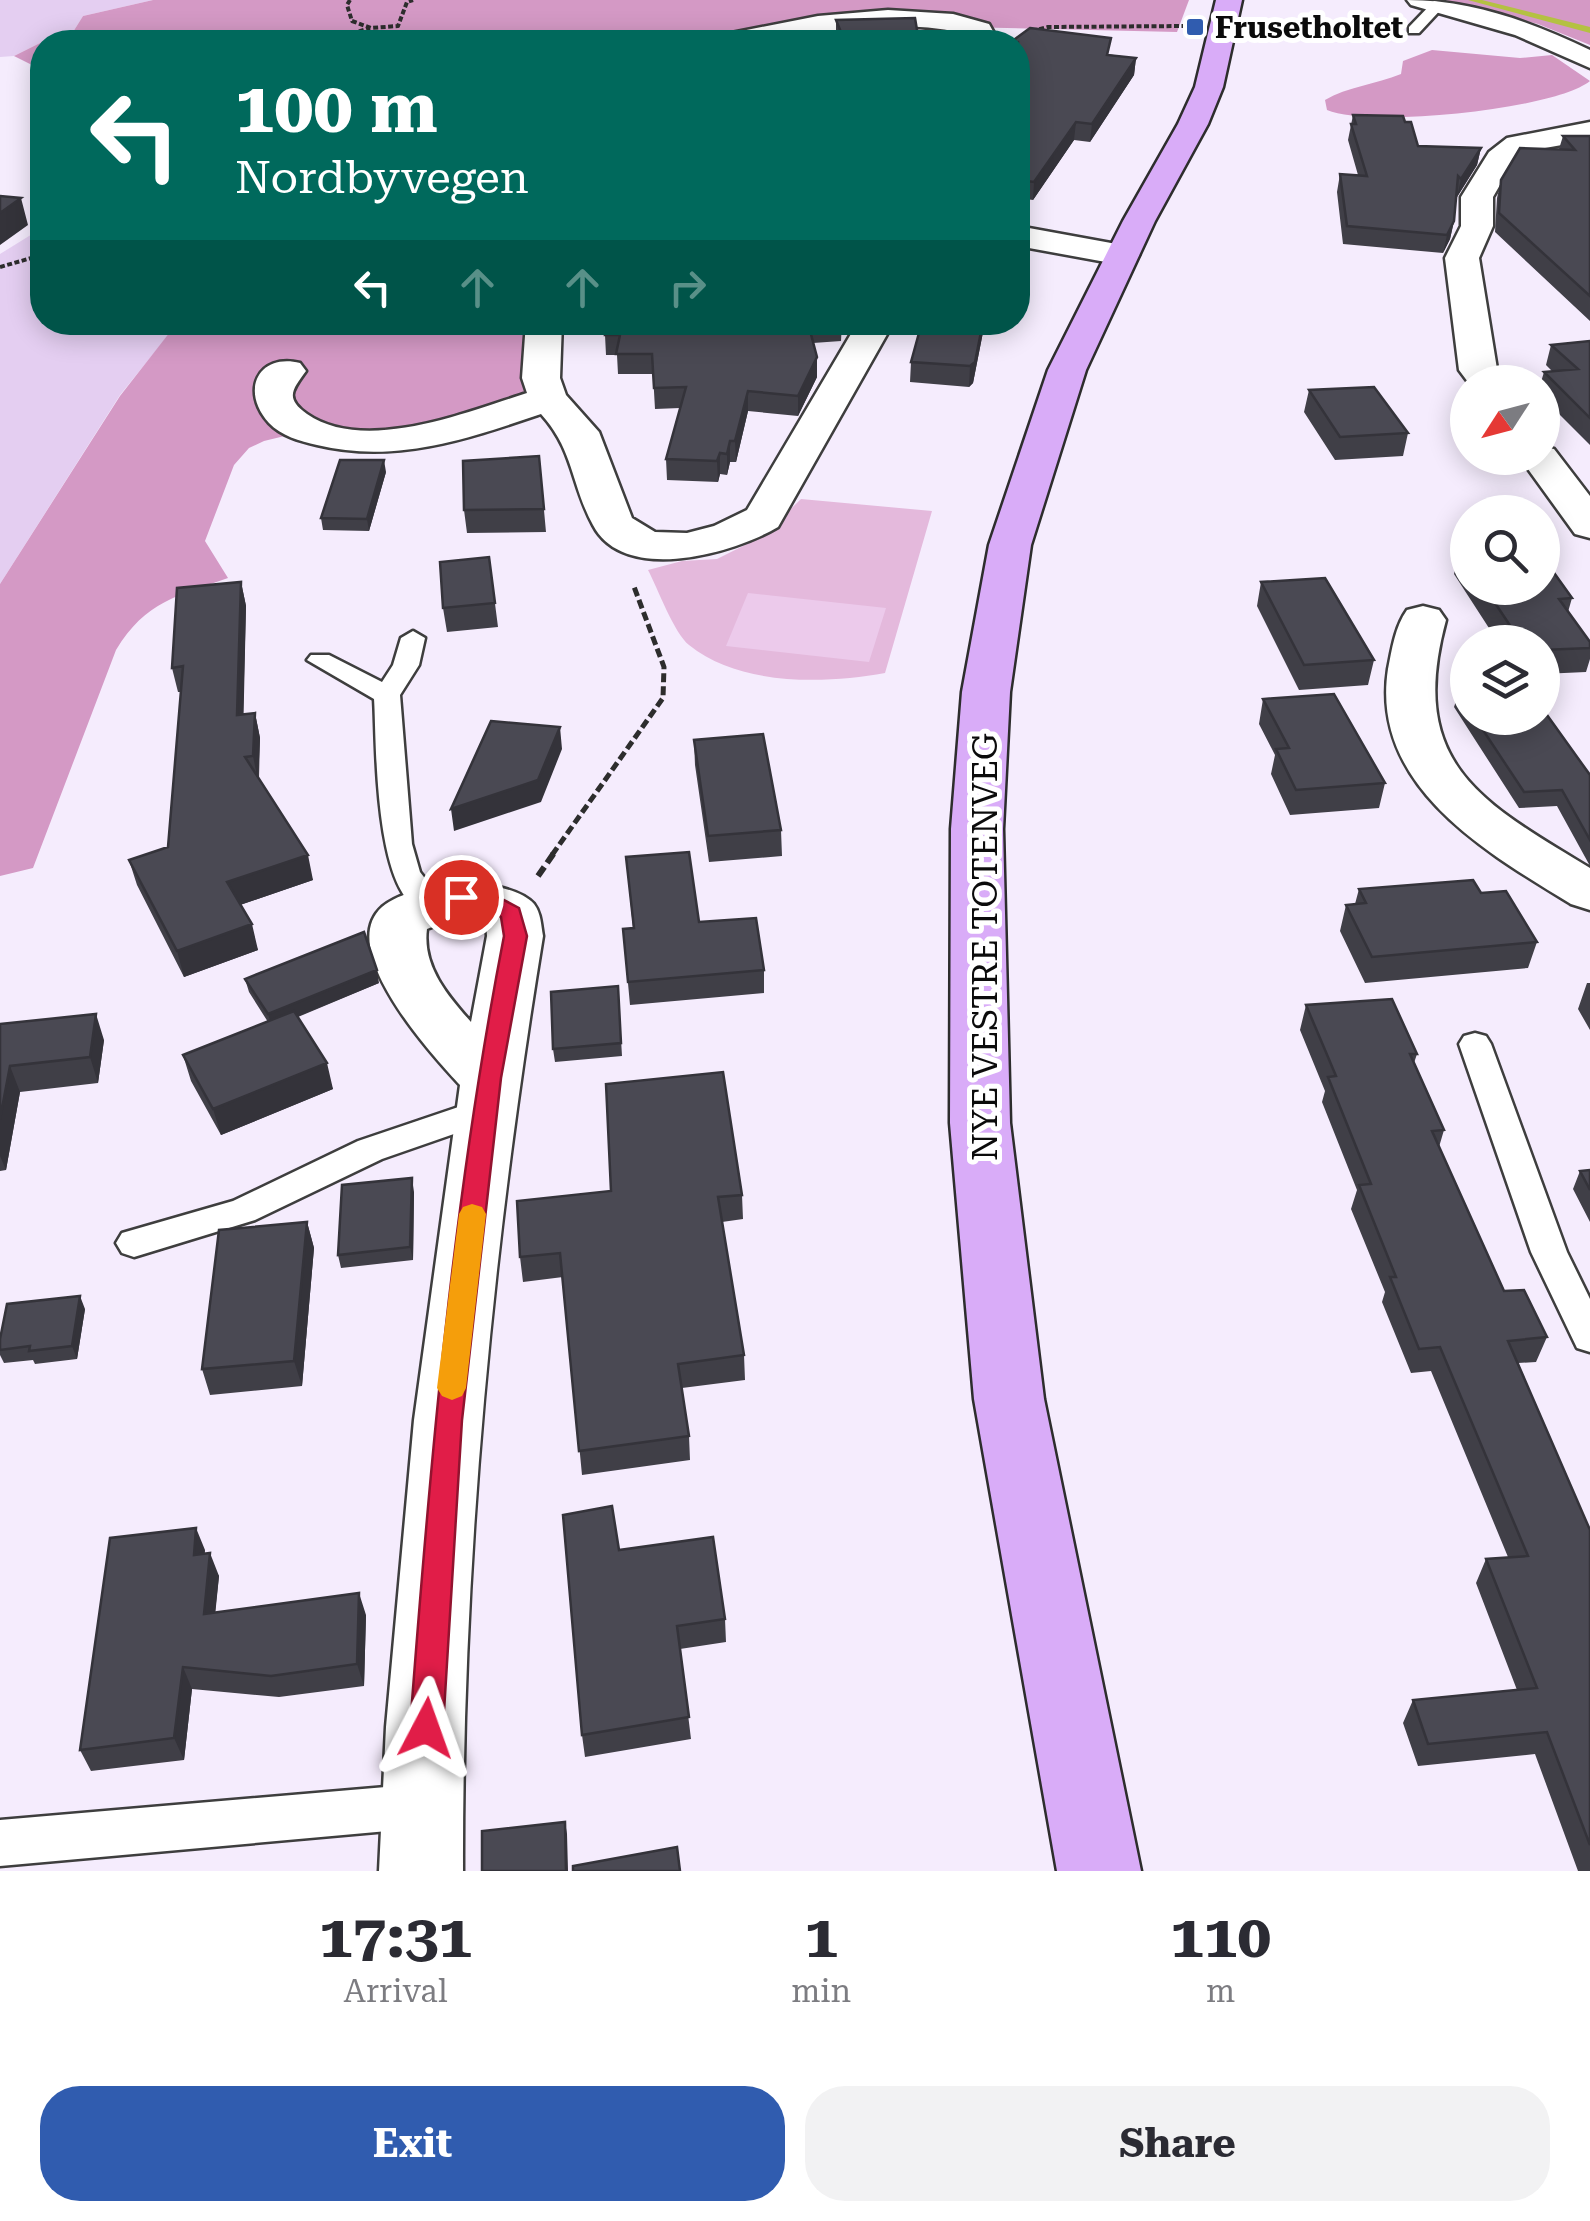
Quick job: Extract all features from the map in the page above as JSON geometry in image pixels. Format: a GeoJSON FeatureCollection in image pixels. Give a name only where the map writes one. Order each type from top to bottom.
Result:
{"type":"FeatureCollection","features":[{"type":"Feature","properties":{"kind":"main road","name":"NYE VESTRE TOTENVEG"},"geometry":{"type":"LineString","coordinates":[[1098,1871],[1008,1398],[980,1123],[978,828],[986,692],[1010,544],[1067,370],[1122,255],[1193,124],[1209,87],[1227,14]]}},
{"type":"Feature","properties":{"kind":"street"},"geometry":{"type":"LineString","coordinates":[[1430,2],[1524,30],[1590,60]]}},
{"type":"Feature","properties":{"kind":"street"},"geometry":{"type":"LineString","coordinates":[[783,30],[863,20],[950,22],[968,30]]}},
{"type":"Feature","properties":{"kind":"street"},"geometry":{"type":"LineString","coordinates":[[1477,365],[1462,258],[1477,226],[1478,197],[1500,159],[1518,144],[1590,131]]}},
{"type":"Feature","properties":{"kind":"street"},"geometry":{"type":"LineString","coordinates":[[1030,238],[1122,255]]}},
{"type":"Feature","properties":{"kind":"street"},"geometry":{"type":"LineString","coordinates":[[543,335],[540,378],[548,399],[579,432],[614,524],[622,534],[652,544],[697,543],[744,531],[763,518],[869,335]]}},
{"type":"Feature","properties":{"kind":"street"},"geometry":{"type":"LineString","coordinates":[[287,371],[274,381],[271,396],[283,420],[310,431],[356,439],[416,438],[548,399]]}},
{"type":"Feature","properties":{"kind":"street"},"geometry":{"type":"LineString","coordinates":[[1553,475],[1585,518]]}},
{"type":"Feature","properties":{"kind":"street"},"geometry":{"type":"LineString","coordinates":[[1423,620],[1411,660],[1412,727],[1425,757],[1458,799],[1512,844],[1590,892]]}},
{"type":"Feature","properties":{"kind":"street"},"geometry":{"type":"LineString","coordinates":[[421,1838],[448,1420],[487,1094],[516,936],[512,914],[490,902],[461,897],[430,904],[400,920],[395,935],[400,962],[487,1094]]}},
{"type":"Feature","properties":{"kind":"lane"},"geometry":{"type":"LineString","coordinates":[[1414,30],[1430,2]]}},
{"type":"Feature","properties":{"kind":"lane"},"geometry":{"type":"LineString","coordinates":[[413,638],[406,664],[388,695],[398,844],[406,874],[430,904]]}},
{"type":"Feature","properties":{"kind":"lane"},"geometry":{"type":"LineString","coordinates":[[320,660],[388,695]]}},
{"type":"Feature","properties":{"kind":"lane"},"geometry":{"type":"LineString","coordinates":[[1475,1044],[1549,1252],[1590,1337]]}},
{"type":"Feature","properties":{"kind":"lane"},"geometry":{"type":"LineString","coordinates":[[134,1243],[243,1211],[487,1094]]}},
{"type":"Feature","properties":{"kind":"lane"},"geometry":{"type":"LineString","coordinates":[[0,1843],[421,1838]]}},
{"type":"Feature","properties":{"kind":"path"},"geometry":{"type":"LineString","coordinates":[[350,0],[346,5],[352,21],[371,28]]}},
{"type":"Feature","properties":{"kind":"path"},"geometry":{"type":"LineString","coordinates":[[364,30],[398,26],[407,2],[413,0]]}},
{"type":"Feature","properties":{"kind":"path"},"geometry":{"type":"LineString","coordinates":[[1030,32],[1227,14]]}},
{"type":"Feature","properties":{"kind":"path"},"geometry":{"type":"LineString","coordinates":[[0,267],[30,258]]}},
{"type":"Feature","properties":{"kind":"path"},"geometry":{"type":"LineString","coordinates":[[512,914],[664,698],[664,667],[624,562],[622,534]]}},
{"type":"Feature","properties":{"kind":"shaded area"},"geometry":{"type":"Polygon","coordinates":[[[0,0],[153,0],[83,16],[74,30],[30,30],[30,48],[14,56],[0,57],[0,0]]]}},
{"type":"Feature","properties":{"kind":"shaded area"},"geometry":{"type":"Polygon","coordinates":[[[153,0],[1189,0],[1177,32],[870,25],[835,30],[74,30],[83,16],[153,0]]]}},
{"type":"Feature","properties":{"kind":"shaded area"},"geometry":{"type":"Polygon","coordinates":[[[1445,0],[1590,0],[1590,45],[1538,24],[1445,0]]]}},
{"type":"Feature","properties":{"kind":"shaded area"},"geometry":{"type":"Polygon","coordinates":[[[30,48],[30,64],[14,56],[30,48]]]}},
{"type":"Feature","properties":{"kind":"shaded area"},"geometry":{"type":"Polygon","coordinates":[[[1432,50],[1520,58],[1552,55],[1590,81],[1540,100],[1461,113],[1381,117],[1327,110],[1325,100],[1401,74],[1403,61],[1432,50]]]}},
{"type":"Feature","properties":{"kind":"shaded area"},"geometry":{"type":"Polygon","coordinates":[[[30,235],[30,335],[168,335],[120,395],[0,584],[0,254],[30,235]]]}},
{"type":"Feature","properties":{"kind":"shaded area"},"geometry":{"type":"Polygon","coordinates":[[[168,335],[560,335],[551,351],[550,382],[465,434],[297,433],[249,448],[234,465],[205,541],[228,578],[164,602],[127,634],[116,650],[33,868],[0,876],[0,584],[120,396],[168,335]]]}},
{"type":"Feature","properties":{"kind":"shaded area"},"geometry":{"type":"Polygon","coordinates":[[[801,499],[932,511],[885,673],[810,680],[757,675],[710,658],[689,645],[667,610],[648,570],[682,561],[717,559],[763,536],[801,499]]]}},
{"type":"Feature","properties":{"kind":"shaded area"},"geometry":{"type":"Polygon","coordinates":[[[748,593],[886,608],[869,662],[726,646],[748,593]]]}},
{"type":"Feature","properties":{"kind":"building"},"geometry":{"type":"Polygon","coordinates":[[[915,18],[917,30],[840,30],[836,20],[915,18]]]}},
{"type":"Feature","properties":{"kind":"building"},"geometry":{"type":"Polygon","coordinates":[[[1027,30],[1111,38],[1107,55],[1136,58],[1092,124],[1076,122],[1034,182],[1030,182],[1027,30]]]}},
{"type":"Feature","properties":{"kind":"building"},"geometry":{"type":"Polygon","coordinates":[[[1353,115],[1403,116],[1405,122],[1411,122],[1418,146],[1481,148],[1461,179],[1458,176],[1454,221],[1447,235],[1347,226],[1340,174],[1367,176],[1351,124],[1356,124],[1353,115]]]}},
{"type":"Feature","properties":{"kind":"building"},"geometry":{"type":"Polygon","coordinates":[[[1563,136],[1590,136],[1590,296],[1499,213],[1501,180],[1520,148],[1575,150],[1563,136]]]}},
{"type":"Feature","properties":{"kind":"building"},"geometry":{"type":"Polygon","coordinates":[[[0,196],[21,198],[0,213],[0,196]]]}},
{"type":"Feature","properties":{"kind":"building"},"geometry":{"type":"Polygon","coordinates":[[[620,335],[811,335],[817,357],[798,396],[748,391],[735,441],[730,441],[727,454],[720,453],[717,461],[666,459],[686,387],[654,388],[652,354],[616,354],[620,335]]]}},
{"type":"Feature","properties":{"kind":"building"},"geometry":{"type":"Polygon","coordinates":[[[918,335],[980,335],[975,362],[970,366],[911,362],[918,335]]]}},
{"type":"Feature","properties":{"kind":"building"},"geometry":{"type":"Polygon","coordinates":[[[1590,341],[1590,418],[1560,388],[1560,371],[1578,369],[1551,345],[1590,341]]]}},
{"type":"Feature","properties":{"kind":"building"},"geometry":{"type":"Polygon","coordinates":[[[1374,387],[1408,433],[1340,437],[1309,390],[1374,387]]]}},
{"type":"Feature","properties":{"kind":"building"},"geometry":{"type":"Polygon","coordinates":[[[539,456],[544,509],[464,510],[463,461],[539,456]]]}},
{"type":"Feature","properties":{"kind":"building"},"geometry":{"type":"Polygon","coordinates":[[[340,460],[384,460],[367,519],[321,518],[340,460]]]}},
{"type":"Feature","properties":{"kind":"building"},"geometry":{"type":"Polygon","coordinates":[[[489,557],[495,603],[443,608],[440,562],[489,557]]]}},
{"type":"Feature","properties":{"kind":"building"},"geometry":{"type":"Polygon","coordinates":[[[1325,578],[1374,660],[1304,665],[1261,582],[1325,578]]]}},
{"type":"Feature","properties":{"kind":"building"},"geometry":{"type":"Polygon","coordinates":[[[1560,581],[1572,598],[1560,599],[1560,581]]]}},
{"type":"Feature","properties":{"kind":"building"},"geometry":{"type":"Polygon","coordinates":[[[241,582],[237,715],[255,713],[253,756],[245,757],[308,855],[227,882],[252,924],[177,951],[129,860],[168,847],[183,666],[172,668],[177,588],[241,582]]]}},
{"type":"Feature","properties":{"kind":"building"},"geometry":{"type":"Polygon","coordinates":[[[1560,600],[1590,642],[1590,648],[1560,649],[1560,625],[1510,625],[1496,605],[1560,605],[1560,600]]]}},
{"type":"Feature","properties":{"kind":"building"},"geometry":{"type":"Polygon","coordinates":[[[1334,694],[1385,783],[1296,790],[1276,749],[1289,748],[1263,699],[1334,694]]]}},
{"type":"Feature","properties":{"kind":"building"},"geometry":{"type":"Polygon","coordinates":[[[491,721],[560,727],[538,780],[451,809],[491,721]]]}},
{"type":"Feature","properties":{"kind":"building"},"geometry":{"type":"Polygon","coordinates":[[[1560,733],[1590,775],[1590,840],[1562,790],[1524,792],[1486,735],[1560,733]]]}},
{"type":"Feature","properties":{"kind":"building"},"geometry":{"type":"Polygon","coordinates":[[[763,734],[781,830],[708,836],[694,740],[763,734]]]}},
{"type":"Feature","properties":{"kind":"building"},"geometry":{"type":"Polygon","coordinates":[[[689,852],[699,922],[756,918],[764,970],[628,982],[623,929],[634,928],[626,857],[689,852]]]}},
{"type":"Feature","properties":{"kind":"building"},"geometry":{"type":"Polygon","coordinates":[[[1473,880],[1481,893],[1506,891],[1537,942],[1372,957],[1346,905],[1366,903],[1359,889],[1473,880]]]}},
{"type":"Feature","properties":{"kind":"building"},"geometry":{"type":"Polygon","coordinates":[[[364,932],[377,970],[268,1014],[245,979],[364,932]]]}},
{"type":"Feature","properties":{"kind":"building"},"geometry":{"type":"Polygon","coordinates":[[[618,986],[621,1043],[553,1049],[551,992],[618,986]]]}},
{"type":"Feature","properties":{"kind":"building"},"geometry":{"type":"Polygon","coordinates":[[[1392,999],[1417,1054],[1410,1054],[1444,1130],[1432,1131],[1504,1291],[1524,1290],[1547,1337],[1508,1341],[1590,1530],[1590,1845],[1547,1732],[1428,1744],[1413,1700],[1537,1688],[1486,1559],[1528,1556],[1440,1347],[1419,1349],[1390,1277],[1396,1277],[1359,1185],[1371,1184],[1328,1077],[1336,1076],[1306,1005],[1392,999]]]}},
{"type":"Feature","properties":{"kind":"building"},"geometry":{"type":"Polygon","coordinates":[[[294,1011],[327,1063],[213,1109],[183,1055],[294,1011]]]}},
{"type":"Feature","properties":{"kind":"building"},"geometry":{"type":"Polygon","coordinates":[[[96,1014],[90,1057],[10,1066],[0,1119],[0,1024],[96,1014]]]}},
{"type":"Feature","properties":{"kind":"building"},"geometry":{"type":"Polygon","coordinates":[[[723,1072],[742,1195],[718,1197],[744,1355],[678,1364],[689,1436],[579,1451],[560,1253],[520,1257],[517,1201],[611,1191],[606,1084],[723,1072]]]}},
{"type":"Feature","properties":{"kind":"building"},"geometry":{"type":"Polygon","coordinates":[[[1590,1170],[1590,1190],[1580,1171],[1590,1170]]]}},
{"type":"Feature","properties":{"kind":"building"},"geometry":{"type":"Polygon","coordinates":[[[412,1178],[410,1247],[338,1255],[342,1185],[412,1178]]]}},
{"type":"Feature","properties":{"kind":"building"},"geometry":{"type":"Polygon","coordinates":[[[307,1222],[294,1361],[202,1369],[219,1230],[307,1222]]]}},
{"type":"Feature","properties":{"kind":"building"},"geometry":{"type":"Polygon","coordinates":[[[80,1296],[72,1346],[0,1350],[7,1304],[80,1296]]]}},
{"type":"Feature","properties":{"kind":"building"},"geometry":{"type":"Polygon","coordinates":[[[612,1506],[619,1550],[713,1537],[725,1619],[677,1626],[689,1717],[582,1735],[563,1515],[612,1506]]]}},
{"type":"Feature","properties":{"kind":"building"},"geometry":{"type":"Polygon","coordinates":[[[196,1528],[194,1555],[210,1553],[204,1614],[359,1593],[357,1664],[271,1676],[183,1667],[174,1738],[80,1750],[110,1538],[196,1528]]]}},
{"type":"Feature","properties":{"kind":"building"},"geometry":{"type":"Polygon","coordinates":[[[565,1822],[566,1871],[482,1871],[482,1831],[565,1822]]]}},
{"type":"Feature","properties":{"kind":"building"},"geometry":{"type":"Polygon","coordinates":[[[677,1847],[680,1871],[573,1871],[573,1866],[677,1847]]]}},
{"type":"Feature","properties":{"kind":"waterway"},"geometry":{"type":"LineString","coordinates":[[1472,0],[1590,30]]}},
{"type":"Feature","properties":{"kind":"slow traffic"},"geometry":{"type":"LineString","coordinates":[[452,1388],[472,1214]]}},
{"type":"Feature","properties":{"kind":"place","name":"Frusetholtet"},"geometry":{"type":"Point","coordinates":[1195,27]}},
{"type":"Feature","properties":{"kind":"route"},"geometry":{"type":"LineString","coordinates":[[426,1728],[448,1420],[489,1078],[516,936],[512,914],[490,902],[461,897]]}}]}
